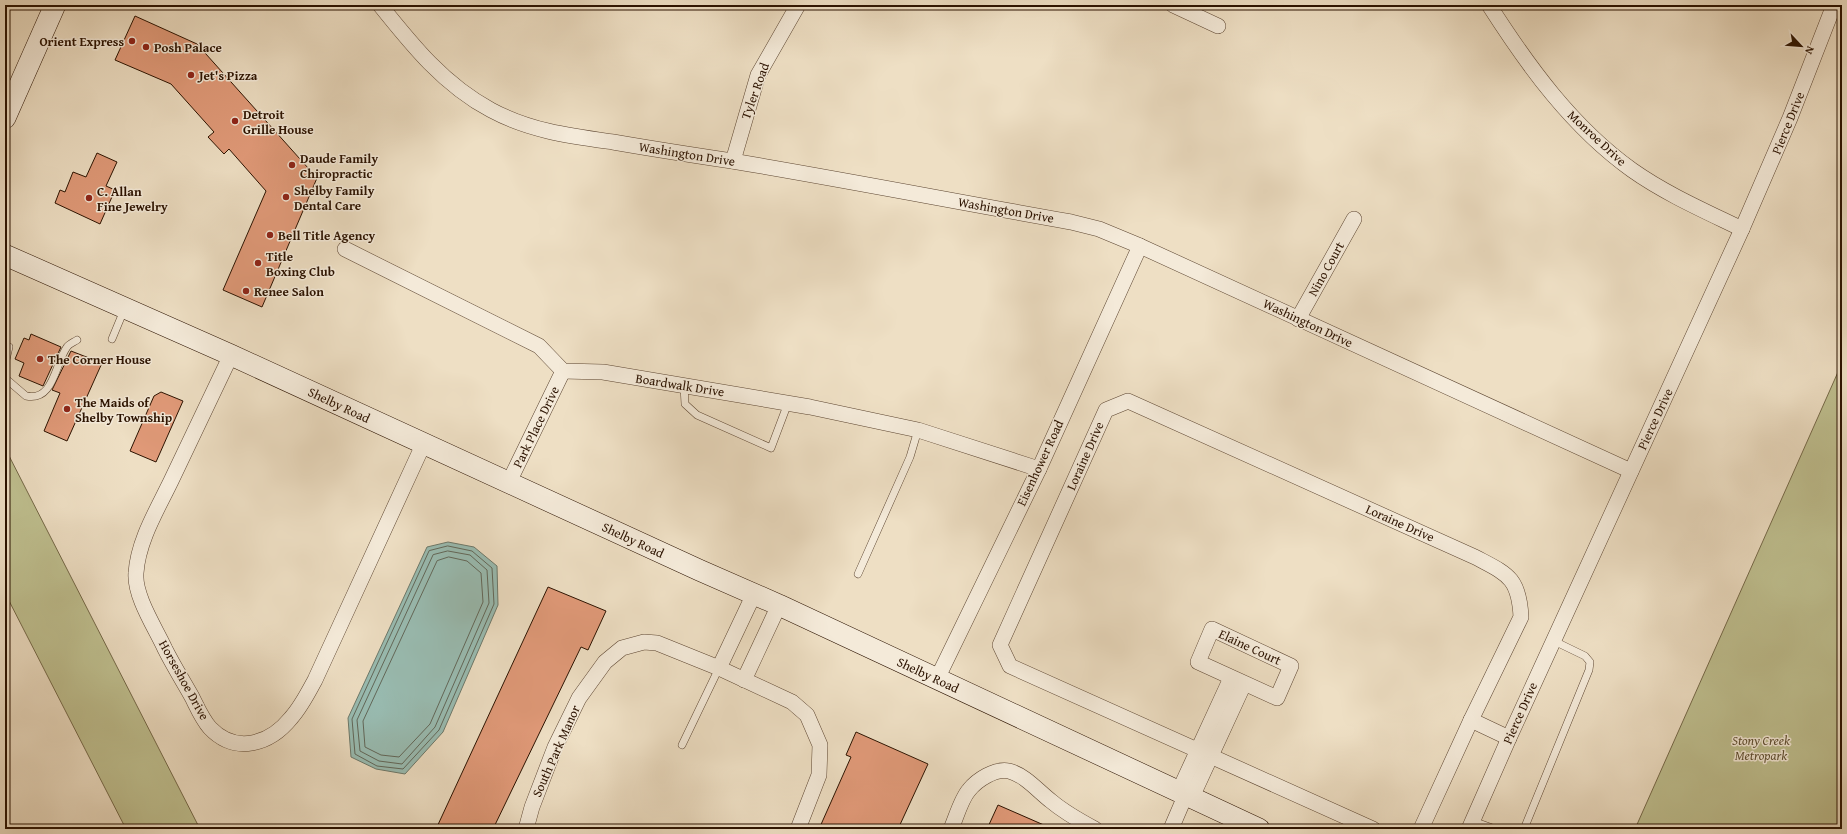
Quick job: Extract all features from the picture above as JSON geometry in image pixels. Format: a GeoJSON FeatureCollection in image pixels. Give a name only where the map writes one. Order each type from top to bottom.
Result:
{"type":"FeatureCollection","features":[{"type":"Feature","properties":{"kind":"street"},"geometry":{"type":"LineString","coordinates":[[5,118],[55,5]]}},
{"type":"Feature","properties":{"kind":"street","name":"Washington Drive"},"geometry":{"type":"LineString","coordinates":[[380,5],[418,52],[442,75],[466,95],[490,110],[513,120],[562,135],[733,161],[1071,222],[1099,229],[1140,246],[1631,471]]}},
{"type":"Feature","properties":{"kind":"street","name":"Tyler Road"},"geometry":{"type":"LineString","coordinates":[[733,161],[758,74],[798,5]]}},
{"type":"Feature","properties":{"kind":"street"},"geometry":{"type":"LineString","coordinates":[[1173,5],[1218,26]]}},
{"type":"Feature","properties":{"kind":"street","name":"Monroe Drive"},"geometry":{"type":"LineString","coordinates":[[1489,5],[1514,45],[1541,81],[1588,132],[1613,156],[1658,187],[1742,229]]}},
{"type":"Feature","properties":{"kind":"street","name":"Pierce Drive"},"geometry":{"type":"LineString","coordinates":[[1471,825],[1509,738],[1742,229],[1790,118],[1834,5]]}},
{"type":"Feature","properties":{"kind":"street","name":"Nino Court"},"geometry":{"type":"LineString","coordinates":[[1298,319],[1354,219]]}},
{"type":"Feature","properties":{"kind":"street","name":"Eisenhower Road"},"geometry":{"type":"LineString","coordinates":[[937,679],[1038,469],[1140,246]]}},
{"type":"Feature","properties":{"kind":"street"},"geometry":{"type":"LineString","coordinates":[[345,249],[539,346],[563,371]]}},
{"type":"Feature","properties":{"kind":"street","name":"Shelby Road"},"geometry":{"type":"LineString","coordinates":[[5,255],[231,355],[424,445],[779,605],[1260,829]]}},
{"type":"Feature","properties":{"kind":"street","name":"Horseshoe Drive"},"geometry":{"type":"LineString","coordinates":[[231,355],[151,523],[139,554],[136,576],[139,594],[169,657],[202,716],[210,727],[218,734],[233,743],[240,744],[258,742],[277,731],[291,719],[303,702],[319,673],[424,445]]}},
{"type":"Feature","properties":{"kind":"street","name":"Boardwalk Drive"},"geometry":{"type":"LineString","coordinates":[[563,371],[603,372],[788,403],[918,430],[1038,469]]}},
{"type":"Feature","properties":{"kind":"street","name":"Park Place Drive"},"geometry":{"type":"LineString","coordinates":[[509,482],[563,371]]}},
{"type":"Feature","properties":{"kind":"street","name":"Loraine Drive"},"geometry":{"type":"LineString","coordinates":[[1372,829],[1204,755],[1010,666],[1000,645],[1106,410],[1128,401],[1475,557],[1501,571],[1513,582],[1520,598],[1521,617],[1471,720],[1421,829]]}},
{"type":"Feature","properties":{"kind":"street"},"geometry":{"type":"LineString","coordinates":[[719,668],[754,594]]}},
{"type":"Feature","properties":{"kind":"street"},"geometry":{"type":"LineString","coordinates":[[744,680],[779,605]]}},
{"type":"Feature","properties":{"kind":"street","name":"Elaine Court"},"geometry":{"type":"LineString","coordinates":[[1212,630],[1291,666],[1277,698],[1237,681],[1198,662],[1212,630]]}},
{"type":"Feature","properties":{"kind":"street","name":"South Park Manor"},"geometry":{"type":"LineString","coordinates":[[526,829],[532,807],[555,747],[579,698],[605,662],[622,648],[644,642],[657,643],[719,668],[792,702],[807,715],[820,745],[819,775],[798,829]]}},
{"type":"Feature","properties":{"kind":"street"},"geometry":{"type":"LineString","coordinates":[[1171,829],[1237,681]]}},
{"type":"Feature","properties":{"kind":"street"},"geometry":{"type":"LineString","coordinates":[[1471,720],[1509,738]]}},
{"type":"Feature","properties":{"kind":"street"},"geometry":{"type":"LineString","coordinates":[[951,829],[968,790],[981,778],[994,772],[1008,771],[1020,776],[1052,802],[1093,829]]}},
{"type":"Feature","properties":{"kind":"lane"},"geometry":{"type":"LineString","coordinates":[[112,339],[125,308]]}},
{"type":"Feature","properties":{"kind":"lane"},"geometry":{"type":"LineString","coordinates":[[5,378],[26,396],[36,396],[42,394],[52,380],[67,347],[77,340]]}},
{"type":"Feature","properties":{"kind":"lane"},"geometry":{"type":"LineString","coordinates":[[5,364],[9,347]]}},
{"type":"Feature","properties":{"kind":"lane"},"geometry":{"type":"LineString","coordinates":[[684,385],[685,404],[698,415],[771,448],[788,403]]}},
{"type":"Feature","properties":{"kind":"lane"},"geometry":{"type":"LineString","coordinates":[[858,574],[910,457],[918,430]]}},
{"type":"Feature","properties":{"kind":"lane"},"geometry":{"type":"LineString","coordinates":[[1524,829],[1589,670],[1590,662],[1585,656],[1554,641]]}},
{"type":"Feature","properties":{"kind":"lane"},"geometry":{"type":"LineString","coordinates":[[682,745],[719,668]]}},
{"type":"Feature","properties":{"kind":"lane"},"geometry":{"type":"LineString","coordinates":[[1471,825],[1495,829]]}},
{"type":"Feature","properties":{"kind":"green space","name":"Stony Creek Metropark"},"geometry":{"type":"Polygon","coordinates":[[[1842,363],[1842,829],[1635,829],[1842,363]]]}},
{"type":"Feature","properties":{"kind":"green space"},"geometry":{"type":"Polygon","coordinates":[[[5,448],[200,829],[126,829],[5,593],[5,448]]]}},
{"type":"Feature","properties":{"kind":"water"},"geometry":{"type":"Polygon","coordinates":[[[448,542],[474,547],[497,566],[498,605],[443,732],[405,774],[376,769],[351,757],[348,718],[427,547],[448,542]]]}},
{"type":"Feature","properties":{"kind":"building"},"geometry":{"type":"Polygon","coordinates":[[[135,16],[197,44],[317,178],[262,307],[223,290],[266,191],[229,149],[224,154],[208,137],[214,132],[171,84],[115,60],[135,16]]]}},
{"type":"Feature","properties":{"kind":"building","name":"C. Allan Fine Jewelry"},"geometry":{"type":"Polygon","coordinates":[[[97,153],[117,162],[106,186],[115,190],[100,224],[55,203],[60,190],[65,192],[73,172],[86,177],[97,153]]]}},
{"type":"Feature","properties":{"kind":"building","name":"The Corner House"},"geometry":{"type":"Polygon","coordinates":[[[31,334],[61,347],[43,386],[19,376],[24,363],[15,359],[24,338],[29,340],[31,334]]]}},
{"type":"Feature","properties":{"kind":"building"},"geometry":{"type":"Polygon","coordinates":[[[71,351],[102,363],[67,441],[44,431],[60,393],[52,390],[71,351]]]}},
{"type":"Feature","properties":{"kind":"building"},"geometry":{"type":"Polygon","coordinates":[[[161,392],[183,401],[156,462],[130,451],[154,396],[161,392]]]}},
{"type":"Feature","properties":{"kind":"building"},"geometry":{"type":"Polygon","coordinates":[[[548,587],[606,611],[588,650],[581,647],[493,829],[436,829],[548,587]]]}},
{"type":"Feature","properties":{"kind":"building"},"geometry":{"type":"Polygon","coordinates":[[[856,732],[928,764],[898,829],[819,829],[851,757],[846,755],[856,732]]]}},
{"type":"Feature","properties":{"kind":"building"},"geometry":{"type":"Polygon","coordinates":[[[998,805],[1053,829],[987,829],[998,805]]]}},
{"type":"Feature","properties":{"kind":"place","name":"Orient Express"},"geometry":{"type":"Point","coordinates":[132,41]}},
{"type":"Feature","properties":{"kind":"place","name":"Posh Palace"},"geometry":{"type":"Point","coordinates":[146,47]}},
{"type":"Feature","properties":{"kind":"place","name":"Jet's Pizza"},"geometry":{"type":"Point","coordinates":[191,75]}},
{"type":"Feature","properties":{"kind":"place","name":"Detroit Grille House"},"geometry":{"type":"Point","coordinates":[235,121]}},
{"type":"Feature","properties":{"kind":"place","name":"Daude Family Chiropractic"},"geometry":{"type":"Point","coordinates":[292,165]}},
{"type":"Feature","properties":{"kind":"place","name":"Shelby Family Dental Care"},"geometry":{"type":"Point","coordinates":[286,197]}},
{"type":"Feature","properties":{"kind":"place","name":"C. Allan Fine Jewelry"},"geometry":{"type":"Point","coordinates":[89,198]}},
{"type":"Feature","properties":{"kind":"place","name":"Bell Title Agency"},"geometry":{"type":"Point","coordinates":[270,235]}},
{"type":"Feature","properties":{"kind":"place","name":"Title Boxing Club"},"geometry":{"type":"Point","coordinates":[258,263]}},
{"type":"Feature","properties":{"kind":"place","name":"Renee Salon"},"geometry":{"type":"Point","coordinates":[246,291]}},
{"type":"Feature","properties":{"kind":"place","name":"The Corner House"},"geometry":{"type":"Point","coordinates":[40,359]}},
{"type":"Feature","properties":{"kind":"place","name":"The Maids of Shelby Township"},"geometry":{"type":"Point","coordinates":[67,409]}}]}
